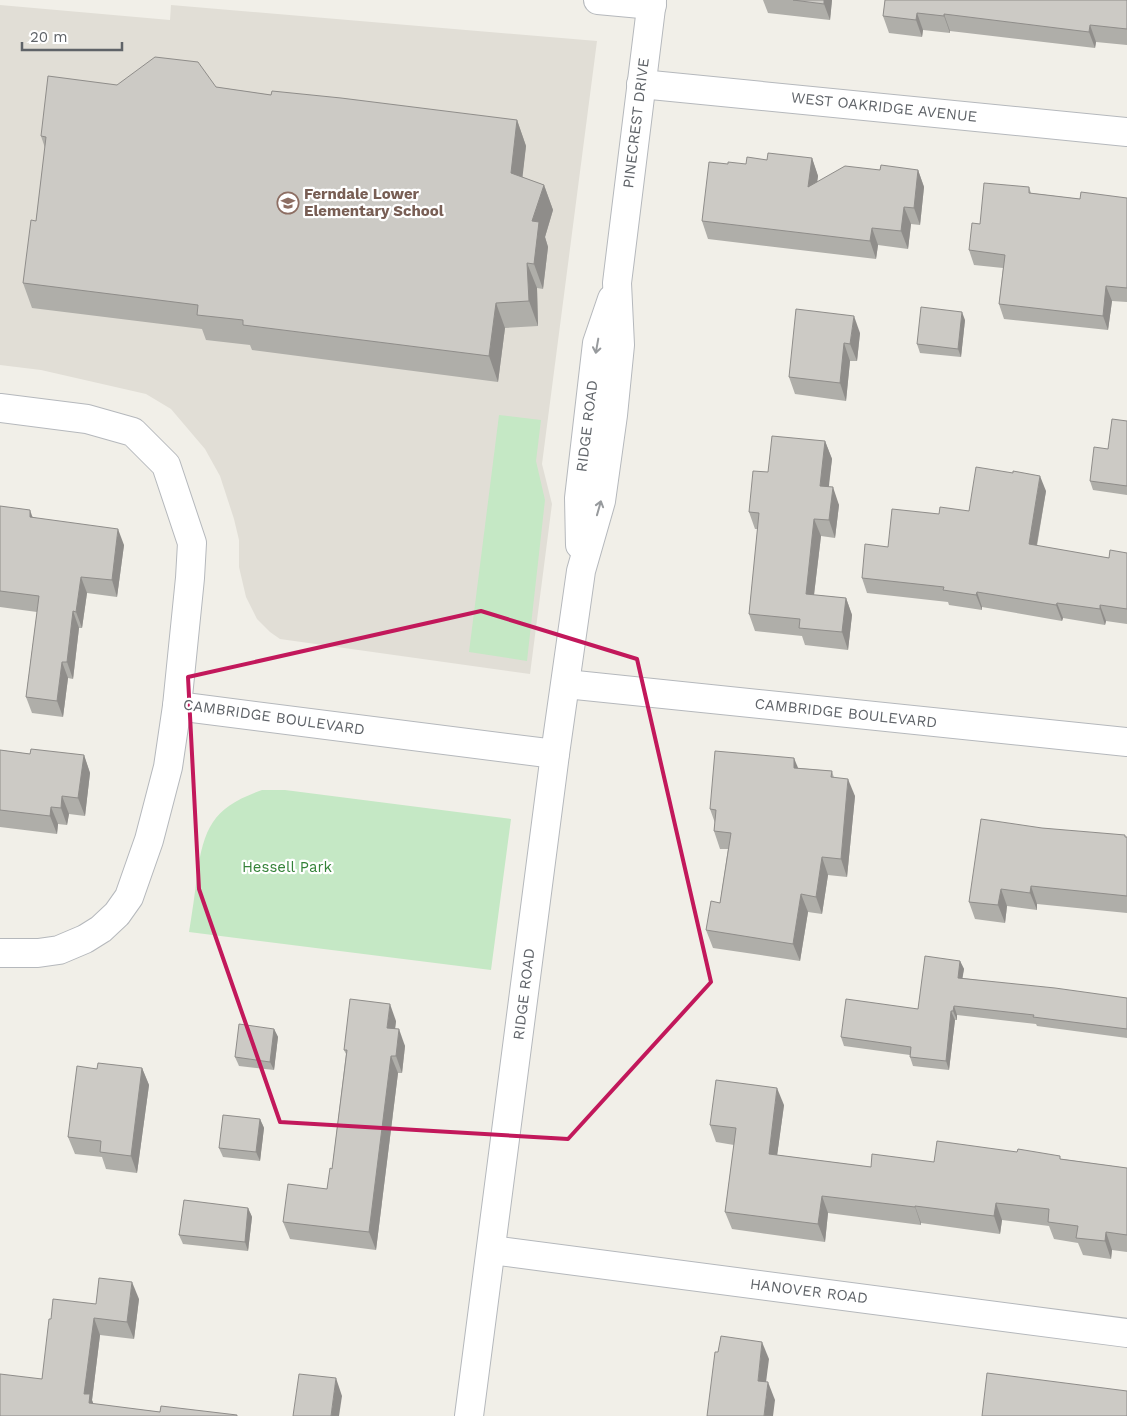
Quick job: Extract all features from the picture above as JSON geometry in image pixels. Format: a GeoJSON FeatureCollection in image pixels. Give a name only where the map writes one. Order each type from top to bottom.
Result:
{"type":"FeatureCollection","features":[{"type":"Feature","properties":{"kind":"street"},"geometry":{"type":"LineString","coordinates":[[598,0],[652,3]]}},
{"type":"Feature","properties":{"kind":"street","name":"PINECREST DRIVE"},"geometry":{"type":"LineString","coordinates":[[621,247],[652,3]]}},
{"type":"Feature","properties":{"kind":"street","name":"WEST OAKRIDGE AVENUE"},"geometry":{"type":"LineString","coordinates":[[641,84],[1127,132]]}},
{"type":"Feature","properties":{"kind":"street","name":"RIDGE ROAD"},"geometry":{"type":"LineString","coordinates":[[469,1416],[580,571],[601,501],[613,415],[620,345],[617,283],[621,247]]}},
{"type":"Feature","properties":{"kind":"street","name":"CAMBRIDGE BOULEVARD"},"geometry":{"type":"LineString","coordinates":[[0,408],[88,419],[133,432],[166,465],[192,543],[177,706],[555,754]]}},
{"type":"Feature","properties":{"kind":"street","name":"CAMBRIDGE BOULEVARD"},"geometry":{"type":"LineString","coordinates":[[566,684],[1127,742]]}},
{"type":"Feature","properties":{"kind":"street"},"geometry":{"type":"LineString","coordinates":[[0,953],[38,954],[60,950],[85,939],[101,929],[117,914],[129,897],[149,840],[168,767],[177,706]]}},
{"type":"Feature","properties":{"kind":"street","name":"HANOVER ROAD"},"geometry":{"type":"LineString","coordinates":[[491,1250],[1127,1332]]}},
{"type":"Feature","properties":{"kind":"highlighted area"},"geometry":{"type":"Polygon","coordinates":[[[481,611],[637,659],[711,982],[568,1139],[280,1122],[199,889],[188,677],[481,611]]]}},
{"type":"Feature","properties":{"kind":"shaded area","name":"Ferndale Lower Elementary School"},"geometry":{"type":"Polygon","coordinates":[[[0,5],[170,20],[171,5],[597,41],[542,464],[552,504],[530,674],[280,639],[257,619],[246,597],[239,567],[239,540],[220,476],[205,449],[171,409],[146,394],[41,370],[0,365],[0,5]]]}},
{"type":"Feature","properties":{"kind":"green space"},"geometry":{"type":"Polygon","coordinates":[[[499,415],[541,420],[536,461],[545,500],[527,661],[469,652],[499,415]]]}},
{"type":"Feature","properties":{"kind":"green space","name":"Hessell Park"},"geometry":{"type":"Polygon","coordinates":[[[262,790],[285,790],[511,819],[491,970],[189,932],[200,858],[208,831],[222,811],[262,790]]]}},
{"type":"Feature","properties":{"kind":"building"},"geometry":{"type":"Polygon","coordinates":[[[793,0],[824,0],[824,4],[793,0]]]}},
{"type":"Feature","properties":{"kind":"building"},"geometry":{"type":"Polygon","coordinates":[[[885,0],[1127,0],[1127,29],[1090,25],[1089,32],[944,14],[944,16],[917,13],[916,20],[883,16],[885,0]]]}},
{"type":"Feature","properties":{"kind":"building"},"geometry":{"type":"Polygon","coordinates":[[[155,57],[198,62],[216,87],[271,95],[272,91],[341,98],[517,120],[511,173],[544,185],[532,221],[539,222],[534,264],[527,263],[529,301],[496,303],[489,356],[243,325],[243,320],[197,315],[198,305],[23,283],[31,220],[36,221],[46,137],[41,136],[48,76],[117,85],[155,57]]]}},
{"type":"Feature","properties":{"kind":"building"},"geometry":{"type":"Polygon","coordinates":[[[768,153],[812,158],[808,187],[845,166],[880,170],[881,165],[918,170],[914,208],[904,207],[901,231],[872,228],[870,241],[702,221],[709,162],[746,164],[747,157],[767,160],[768,153]]]}},
{"type":"Feature","properties":{"kind":"building"},"geometry":{"type":"Polygon","coordinates":[[[984,183],[1029,187],[1029,193],[1080,199],[1081,192],[1127,198],[1127,288],[1106,286],[1103,316],[999,304],[1005,255],[969,250],[972,223],[980,224],[984,183]]]}},
{"type":"Feature","properties":{"kind":"building"},"geometry":{"type":"Polygon","coordinates":[[[921,307],[962,312],[958,349],[917,344],[921,307]]]}},
{"type":"Feature","properties":{"kind":"building"},"geometry":{"type":"Polygon","coordinates":[[[796,309],[854,316],[850,344],[844,343],[840,383],[789,377],[796,309]]]}},
{"type":"Feature","properties":{"kind":"building"},"geometry":{"type":"Polygon","coordinates":[[[1112,419],[1127,421],[1127,486],[1090,481],[1094,447],[1108,449],[1112,419]]]}},
{"type":"Feature","properties":{"kind":"building"},"geometry":{"type":"Polygon","coordinates":[[[772,436],[825,441],[820,486],[833,487],[829,520],[814,519],[806,594],[846,598],[842,632],[799,628],[800,619],[749,614],[759,513],[749,512],[753,471],[768,472],[772,436]]]}},
{"type":"Feature","properties":{"kind":"building"},"geometry":{"type":"Polygon","coordinates":[[[976,467],[1040,476],[1029,544],[1109,558],[1110,550],[1127,553],[1127,609],[1100,605],[1100,609],[1057,603],[1056,605],[977,592],[976,595],[943,590],[944,587],[862,578],[865,544],[888,547],[892,509],[939,514],[940,507],[969,511],[976,467]]]}},
{"type":"Feature","properties":{"kind":"building"},"geometry":{"type":"Polygon","coordinates":[[[0,506],[30,510],[30,517],[118,529],[112,580],[81,577],[76,612],[73,611],[67,662],[62,662],[57,701],[26,697],[39,596],[0,591],[0,506]]]}},
{"type":"Feature","properties":{"kind":"building"},"geometry":{"type":"Polygon","coordinates":[[[31,749],[84,755],[78,798],[62,796],[61,808],[51,807],[50,816],[0,810],[0,750],[30,754],[31,749]]]}},
{"type":"Feature","properties":{"kind":"building"},"geometry":{"type":"Polygon","coordinates":[[[715,751],[794,758],[794,768],[832,771],[831,777],[848,779],[841,859],[822,857],[816,897],[801,894],[793,944],[706,930],[711,901],[720,903],[731,833],[714,831],[716,810],[710,809],[715,751]]]}},
{"type":"Feature","properties":{"kind":"building"},"geometry":{"type":"Polygon","coordinates":[[[981,819],[1042,828],[1125,835],[1127,837],[1127,896],[1031,886],[1030,893],[1001,889],[998,905],[969,902],[981,819]]]}},
{"type":"Feature","properties":{"kind":"building"},"geometry":{"type":"Polygon","coordinates":[[[925,956],[960,961],[958,978],[1127,998],[1127,1029],[1033,1017],[1034,1015],[954,1006],[953,1011],[951,1011],[946,1061],[910,1057],[911,1047],[841,1037],[846,999],[918,1009],[925,956]]]}},
{"type":"Feature","properties":{"kind":"building"},"geometry":{"type":"Polygon","coordinates":[[[350,999],[390,1004],[387,1028],[399,1029],[396,1056],[391,1056],[369,1232],[283,1222],[288,1184],[327,1189],[330,1168],[332,1169],[347,1050],[344,1050],[350,999]]]}},
{"type":"Feature","properties":{"kind":"building"},"geometry":{"type":"Polygon","coordinates":[[[239,1024],[274,1029],[270,1062],[235,1057],[239,1024]]]}},
{"type":"Feature","properties":{"kind":"building"},"geometry":{"type":"Polygon","coordinates":[[[98,1063],[142,1068],[131,1156],[100,1152],[101,1141],[68,1137],[77,1066],[97,1069],[98,1063]]]}},
{"type":"Feature","properties":{"kind":"building"},"geometry":{"type":"Polygon","coordinates":[[[716,1080],[777,1088],[769,1154],[871,1167],[872,1154],[934,1162],[937,1141],[1017,1152],[1018,1149],[1060,1156],[1060,1159],[1127,1168],[1127,1235],[1106,1232],[1105,1241],[1076,1238],[1078,1226],[1048,1222],[1049,1209],[996,1203],[994,1216],[822,1196],[818,1224],[725,1212],[736,1128],[710,1125],[716,1080]]]}},
{"type":"Feature","properties":{"kind":"building"},"geometry":{"type":"Polygon","coordinates":[[[223,1115],[260,1119],[256,1152],[219,1148],[223,1115]]]}},
{"type":"Feature","properties":{"kind":"building"},"geometry":{"type":"Polygon","coordinates":[[[184,1200],[248,1208],[245,1242],[179,1235],[184,1200]]]}},
{"type":"Feature","properties":{"kind":"building"},"geometry":{"type":"Polygon","coordinates":[[[99,1278],[132,1282],[127,1322],[94,1318],[84,1394],[90,1394],[89,1403],[160,1412],[161,1406],[237,1416],[0,1416],[0,1374],[42,1379],[53,1299],[96,1304],[99,1278]]]}},
{"type":"Feature","properties":{"kind":"building"},"geometry":{"type":"Polygon","coordinates":[[[721,1336],[762,1342],[758,1381],[768,1382],[764,1416],[707,1416],[715,1352],[718,1352],[721,1336]]]}},
{"type":"Feature","properties":{"kind":"building"},"geometry":{"type":"Polygon","coordinates":[[[987,1373],[1127,1391],[1127,1416],[982,1416],[987,1373]]]}},
{"type":"Feature","properties":{"kind":"building"},"geometry":{"type":"Polygon","coordinates":[[[299,1374],[336,1378],[331,1416],[293,1416],[299,1374]]]}},
{"type":"Feature","properties":{"kind":"place","name":"Ferndale Lower Elementary School"},"geometry":{"type":"Point","coordinates":[288,203]}}]}
